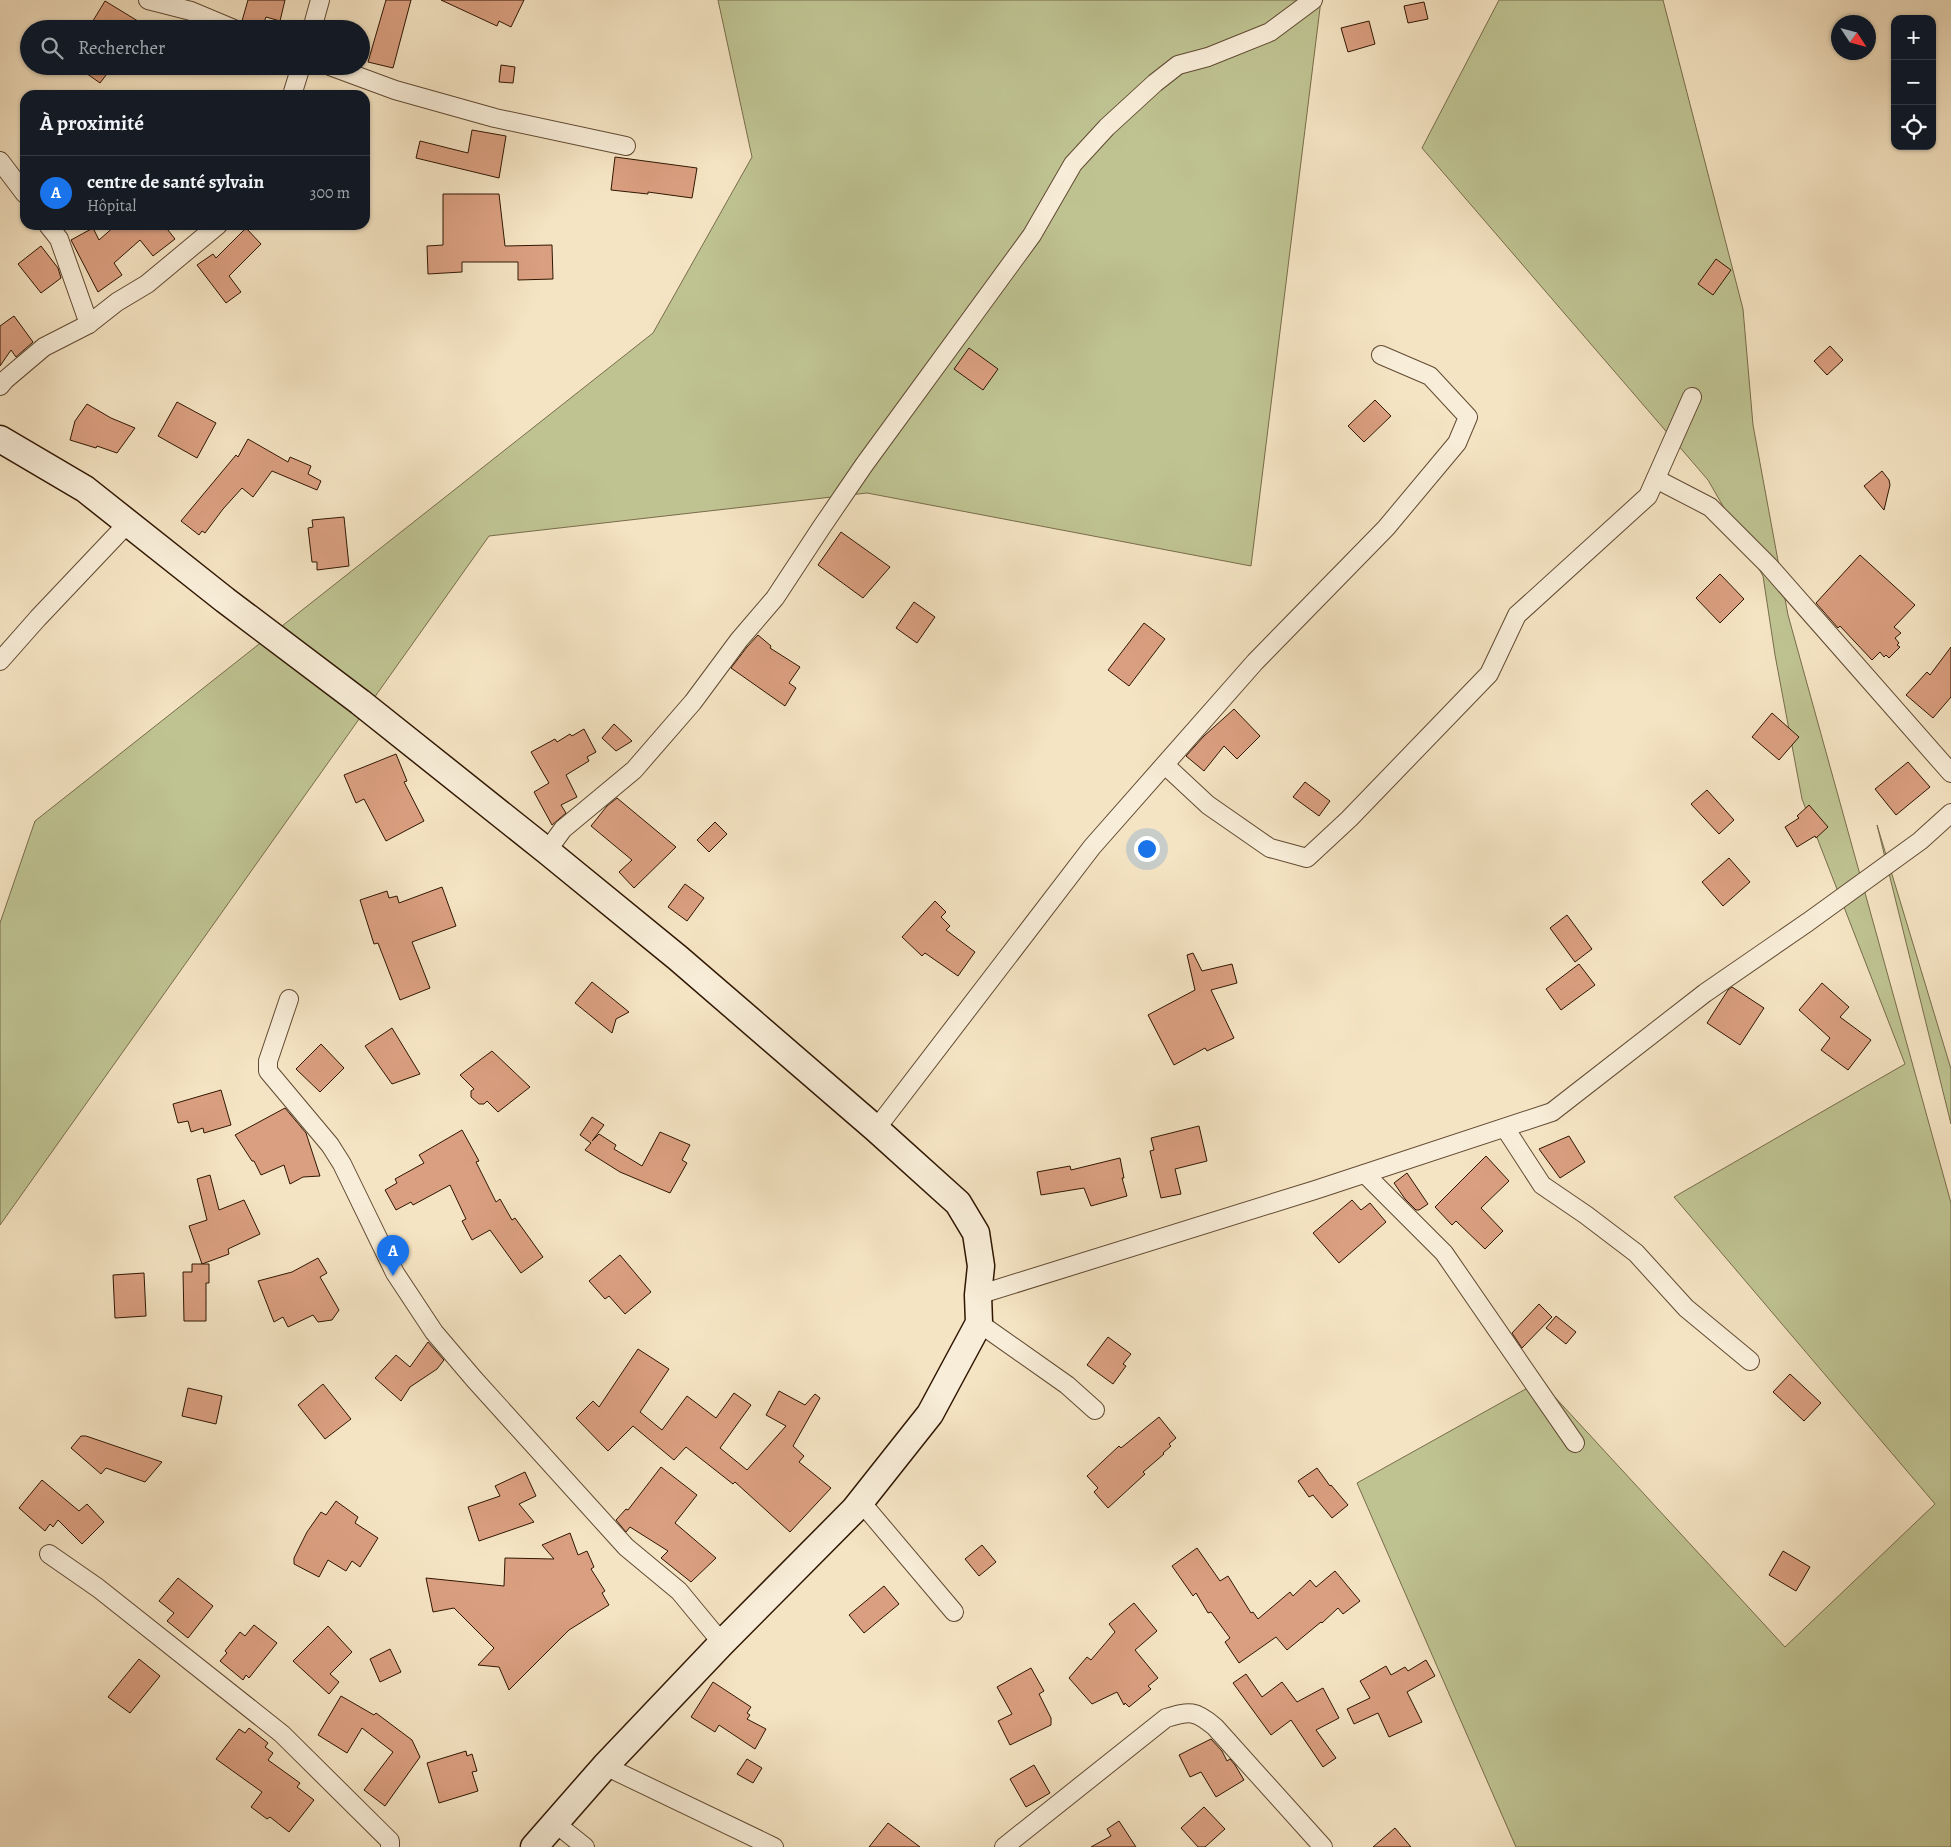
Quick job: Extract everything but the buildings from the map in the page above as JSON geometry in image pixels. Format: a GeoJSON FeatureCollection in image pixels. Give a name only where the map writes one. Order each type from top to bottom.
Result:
{"type":"FeatureCollection","features":[{"type":"Feature","properties":{"kind":"street"},"geometry":{"type":"LineString","coordinates":[[148,0],[191,11],[212,20]]}},
{"type":"Feature","properties":{"kind":"street"},"geometry":{"type":"LineString","coordinates":[[314,20],[320,0]]}},
{"type":"Feature","properties":{"kind":"street"},"geometry":{"type":"LineString","coordinates":[[547,851],[563,830],[634,770],[693,702],[739,640],[775,598],[820,528],[864,465],[1032,235],[1073,164],[1107,128],[1155,83],[1178,65],[1208,56],[1270,32],[1313,0]]}},
{"type":"Feature","properties":{"kind":"street"},"geometry":{"type":"LineString","coordinates":[[294,90],[299,75]]}},
{"type":"Feature","properties":{"kind":"street"},"geometry":{"type":"LineString","coordinates":[[354,75],[394,90],[495,118],[626,146]]}},
{"type":"Feature","properties":{"kind":"street"},"geometry":{"type":"LineString","coordinates":[[0,161],[20,187]]}},
{"type":"Feature","properties":{"kind":"street"},"geometry":{"type":"LineString","coordinates":[[52,230],[59,239],[89,324]]}},
{"type":"Feature","properties":{"kind":"street"},"geometry":{"type":"LineString","coordinates":[[0,386],[44,348],[89,324],[117,302],[147,284],[212,230]]}},
{"type":"Feature","properties":{"kind":"street"},"geometry":{"type":"LineString","coordinates":[[876,1129],[1092,847],[1255,662],[1386,528],[1457,442],[1468,417],[1430,376],[1381,355]]}},
{"type":"Feature","properties":{"kind":"street"},"geometry":{"type":"LineString","coordinates":[[1165,764],[1208,805],[1270,848],[1308,858],[1349,819],[1489,674],[1518,615],[1648,496],[1692,397]]}},
{"type":"Feature","properties":{"kind":"street"},"geometry":{"type":"LineString","coordinates":[[0,439],[85,488],[225,600],[360,702],[547,851],[678,958],[876,1129],[958,1203],[976,1233],[980,1266],[979,1323],[930,1414],[861,1502],[722,1643],[605,1766],[572,1839],[534,1847]]}},
{"type":"Feature","properties":{"kind":"street"},"geometry":{"type":"LineString","coordinates":[[1656,479],[1710,507],[1769,566],[1951,773]]}},
{"type":"Feature","properties":{"kind":"street"},"geometry":{"type":"LineString","coordinates":[[0,661],[128,523]]}},
{"type":"Feature","properties":{"kind":"street"},"geometry":{"type":"LineString","coordinates":[[978,1295],[1364,1174],[1552,1112],[1705,993],[1920,841],[1951,813]]}},
{"type":"Feature","properties":{"kind":"street"},"geometry":{"type":"LineString","coordinates":[[289,999],[268,1061],[268,1071],[330,1145],[342,1164],[405,1290],[434,1332],[537,1449],[626,1547],[679,1592],[722,1643]]}},
{"type":"Feature","properties":{"kind":"street"},"geometry":{"type":"LineString","coordinates":[[1505,1128],[1542,1185],[1636,1253],[1686,1308],[1750,1361]]}},
{"type":"Feature","properties":{"kind":"street"},"geometry":{"type":"LineString","coordinates":[[1364,1174],[1444,1253],[1575,1443]]}},
{"type":"Feature","properties":{"kind":"street"},"geometry":{"type":"LineString","coordinates":[[979,1323],[1067,1385],[1096,1410]]}},
{"type":"Feature","properties":{"kind":"street"},"geometry":{"type":"LineString","coordinates":[[861,1502],[954,1612]]}},
{"type":"Feature","properties":{"kind":"street"},"geometry":{"type":"LineString","coordinates":[[49,1554],[98,1588],[282,1734],[390,1841],[390,1847]]}},
{"type":"Feature","properties":{"kind":"street"},"geometry":{"type":"LineString","coordinates":[[1004,1847],[1166,1718],[1185,1713],[1201,1715],[1215,1727],[1323,1847]]}},
{"type":"Feature","properties":{"kind":"street"},"geometry":{"type":"LineString","coordinates":[[605,1766],[774,1847]]}},
{"type":"Feature","properties":{"kind":"green space"},"geometry":{"type":"Polygon","coordinates":[[[718,0],[1321,0],[1251,566],[867,493],[489,536],[0,1225],[0,923],[35,821],[653,333],[752,157],[718,0]]]}},
{"type":"Feature","properties":{"kind":"green space"},"geometry":{"type":"Polygon","coordinates":[[[1499,0],[1663,0],[1743,309],[1753,425],[1788,615],[1951,1203],[1951,1847],[1516,1847],[1357,1483],[1540,1381],[1785,1647],[1935,1504],[1674,1197],[1905,1064],[1802,799],[1775,655],[1763,576],[1708,480],[1422,148],[1499,0]]]}},
{"type":"Feature","properties":{"kind":"green space"},"geometry":{"type":"Polygon","coordinates":[[[1877,825],[1951,1069],[1951,1124],[1877,825]]]}},
{"type":"Feature","properties":{"kind":"place","name":"centre de santé sylvain"},"geometry":{"type":"Point","coordinates":[393,1276]}}]}
